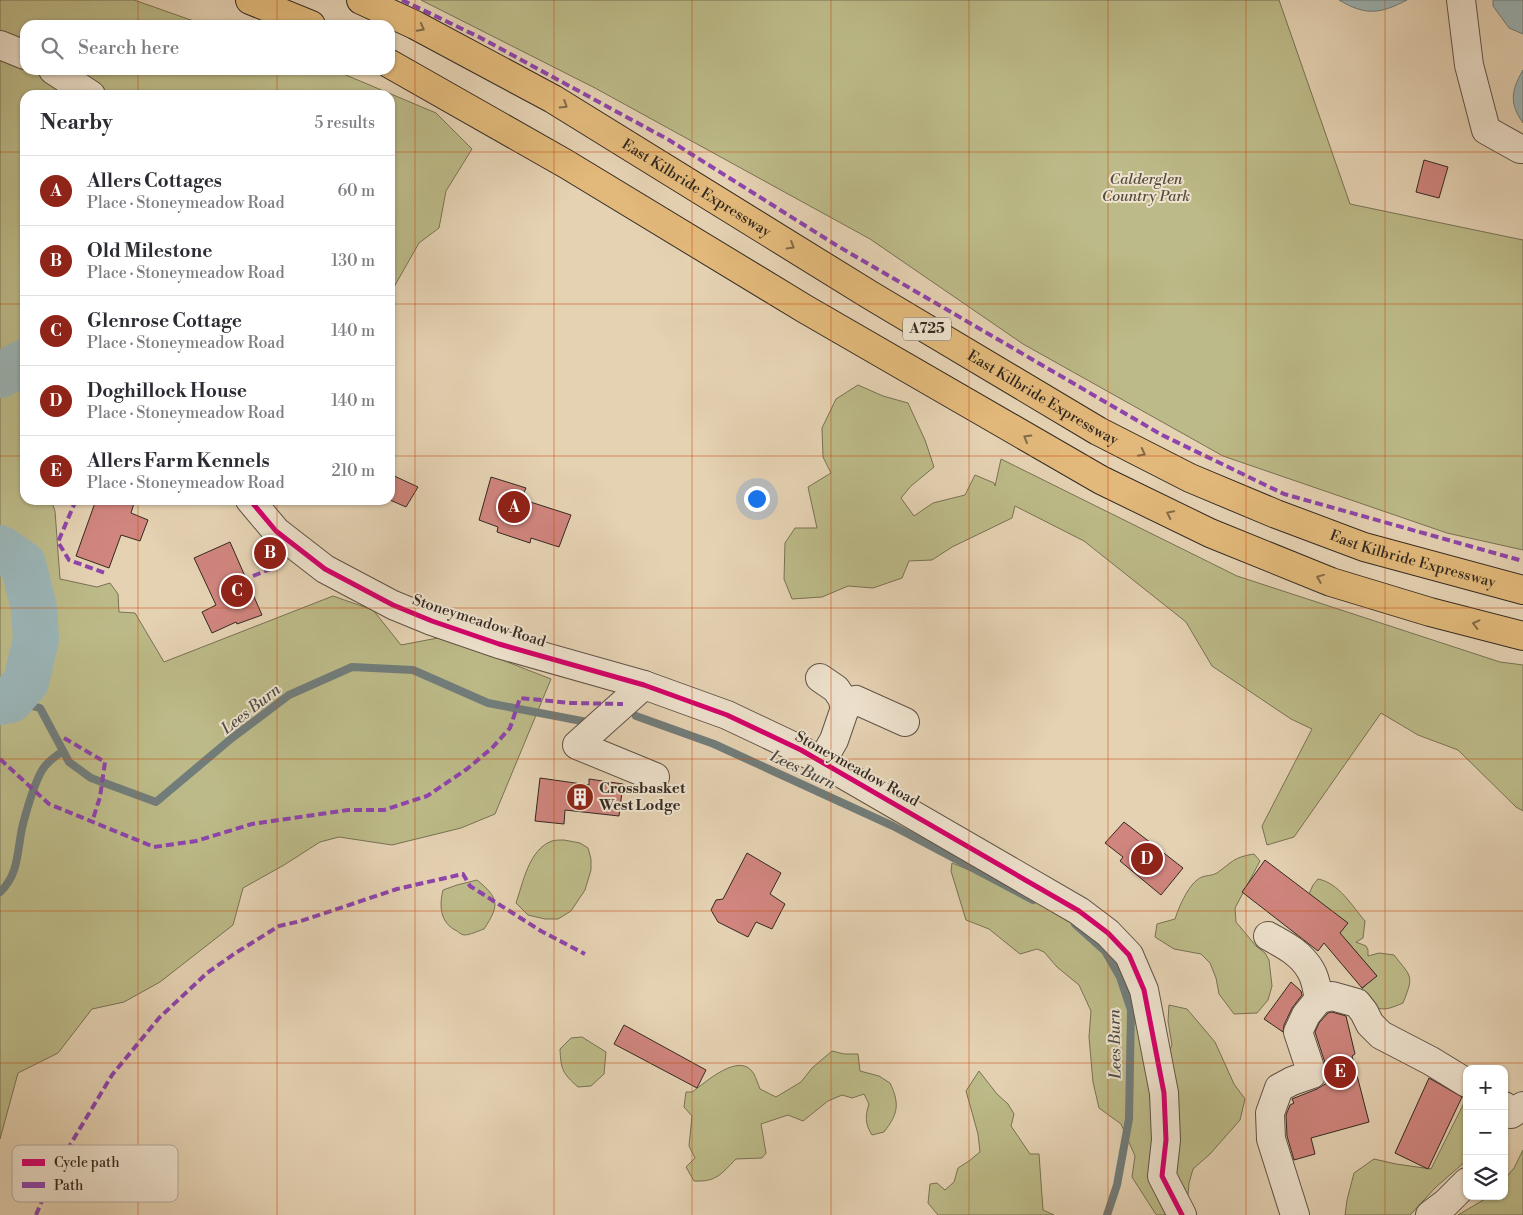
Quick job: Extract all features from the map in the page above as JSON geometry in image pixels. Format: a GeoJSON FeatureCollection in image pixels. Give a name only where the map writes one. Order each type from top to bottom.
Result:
{"type":"FeatureCollection","features":[{"type":"Feature","properties":{"kind":"highway"},"geometry":{"type":"LineString","coordinates":[[250,0],[299,20]]}},
{"type":"Feature","properties":{"kind":"highway","name":"East Kilbride Expressway"},"geometry":{"type":"LineString","coordinates":[[361,0],[414,25],[553,98],[870,295],[1098,431],[1174,470],[1276,514],[1364,546],[1523,590]]}},
{"type":"Feature","properties":{"kind":"highway","name":"A725"},"geometry":{"type":"LineString","coordinates":[[395,67],[566,164],[805,309],[1109,484],[1210,533],[1331,582],[1430,612],[1523,636]]}},
{"type":"Feature","properties":{"kind":"street"},"geometry":{"type":"LineString","coordinates":[[1461,0],[1470,65],[1486,130],[1523,149]]}},
{"type":"Feature","properties":{"kind":"street"},"geometry":{"type":"LineString","coordinates":[[0,45],[20,54]]}},
{"type":"Feature","properties":{"kind":"street"},"geometry":{"type":"LineString","coordinates":[[60,75],[83,90]]}},
{"type":"Feature","properties":{"kind":"street","name":"Stoneymeadow Road"},"geometry":{"type":"LineString","coordinates":[[254,505],[276,531],[325,569],[393,605],[432,622],[499,644],[644,685],[727,715],[802,750],[1079,911],[1108,933],[1129,955],[1144,990],[1164,1093],[1166,1140],[1162,1176],[1182,1215]]}},
{"type":"Feature","properties":{"kind":"street"},"geometry":{"type":"LineString","coordinates":[[820,678],[836,689],[842,698],[845,708]]}},
{"type":"Feature","properties":{"kind":"street"},"geometry":{"type":"LineString","coordinates":[[644,685],[577,745],[655,776]]}},
{"type":"Feature","properties":{"kind":"street"},"geometry":{"type":"LineString","coordinates":[[822,762],[834,740],[845,708],[856,700],[905,722]]}},
{"type":"Feature","properties":{"kind":"street"},"geometry":{"type":"LineString","coordinates":[[1268,936],[1290,948],[1301,957],[1312,972],[1319,999]]}},
{"type":"Feature","properties":{"kind":"street"},"geometry":{"type":"LineString","coordinates":[[1295,1215],[1271,1139],[1270,1113],[1278,1088],[1312,1074],[1298,1032],[1306,1015],[1319,999],[1332,996],[1357,1003],[1370,1024],[1381,1035],[1463,1081]]}},
{"type":"Feature","properties":{"kind":"street"},"geometry":{"type":"LineString","coordinates":[[1430,1215],[1446,1203],[1463,1186]]}},
{"type":"Feature","properties":{"kind":"green space"},"geometry":{"type":"Polygon","coordinates":[[[0,0],[134,0],[191,20],[20,20],[20,75],[346,75],[381,90],[20,90],[20,505],[53,505],[55,511],[60,579],[97,587],[110,583],[118,594],[119,612],[135,613],[164,662],[333,596],[373,610],[401,645],[443,637],[551,679],[495,814],[461,828],[392,845],[339,837],[320,842],[243,888],[233,925],[160,982],[124,1002],[92,1009],[58,1053],[18,1073],[0,1139],[0,0]]]}},
{"type":"Feature","properties":{"kind":"green space","name":"Calderglen Country Park"},"geometry":{"type":"Polygon","coordinates":[[[421,0],[1279,0],[1350,204],[1523,240],[1523,550],[1447,533],[1223,456],[1023,344],[870,239],[595,88],[421,0]]]}},
{"type":"Feature","properties":{"kind":"green space"},"geometry":{"type":"Polygon","coordinates":[[[395,96],[436,113],[472,149],[446,191],[439,228],[419,243],[395,285],[395,96]]]}},
{"type":"Feature","properties":{"kind":"green space"},"geometry":{"type":"Polygon","coordinates":[[[858,385],[883,396],[908,403],[925,440],[934,467],[911,486],[901,498],[914,516],[933,503],[965,495],[975,475],[994,483],[995,486],[1001,459],[1237,576],[1500,662],[1523,665],[1523,811],[1516,807],[1458,750],[1418,735],[1381,713],[1294,837],[1267,845],[1262,826],[1312,729],[1291,719],[1212,666],[1186,622],[1084,541],[1015,506],[1012,518],[952,547],[932,560],[909,561],[902,578],[873,588],[848,586],[822,597],[792,599],[784,579],[785,543],[795,528],[817,528],[808,487],[831,473],[823,457],[822,428],[836,399],[858,385]]]}},
{"type":"Feature","properties":{"kind":"green space"},"geometry":{"type":"Polygon","coordinates":[[[564,840],[580,843],[588,848],[591,870],[585,890],[571,911],[558,919],[545,919],[528,915],[516,903],[532,859],[544,845],[553,841],[564,840]]]}},
{"type":"Feature","properties":{"kind":"green space"},"geometry":{"type":"Polygon","coordinates":[[[1254,854],[1260,861],[1235,908],[1236,922],[1256,946],[1265,953],[1269,960],[1272,986],[1268,1000],[1257,1013],[1234,1014],[1219,994],[1216,978],[1210,963],[1201,954],[1174,949],[1155,937],[1157,924],[1175,919],[1185,895],[1197,880],[1217,873],[1237,858],[1254,854]]]}},
{"type":"Feature","properties":{"kind":"green space"},"geometry":{"type":"Polygon","coordinates":[[[952,863],[1048,902],[1078,921],[1121,968],[1131,1010],[1149,1058],[1164,1062],[1172,1045],[1168,1021],[1169,1005],[1187,1009],[1215,1042],[1234,1084],[1245,1099],[1240,1120],[1210,1154],[1193,1169],[1188,1195],[1178,1215],[1157,1215],[1155,1213],[1132,1177],[1135,1156],[1121,1124],[1099,1108],[1093,1082],[1089,1037],[1091,1011],[1079,985],[1057,967],[1044,952],[1037,949],[1020,954],[989,929],[966,920],[951,871],[952,863]]]}},
{"type":"Feature","properties":{"kind":"green space"},"geometry":{"type":"Polygon","coordinates":[[[1318,879],[1326,881],[1339,890],[1365,921],[1363,938],[1356,942],[1366,946],[1368,956],[1379,953],[1394,955],[1405,968],[1410,982],[1403,1003],[1381,1009],[1362,999],[1362,989],[1376,975],[1347,941],[1337,936],[1347,923],[1309,894],[1318,879]]]}},
{"type":"Feature","properties":{"kind":"green space"},"geometry":{"type":"Polygon","coordinates":[[[477,880],[490,892],[495,902],[495,908],[484,929],[464,935],[451,928],[444,919],[441,908],[443,890],[477,880]]]}},
{"type":"Feature","properties":{"kind":"green space"},"geometry":{"type":"Polygon","coordinates":[[[582,1037],[606,1052],[604,1074],[591,1086],[578,1087],[563,1070],[560,1049],[571,1038],[582,1037]]]}},
{"type":"Feature","properties":{"kind":"green space"},"geometry":{"type":"Polygon","coordinates":[[[832,1051],[844,1054],[858,1054],[860,1071],[879,1076],[890,1083],[895,1097],[896,1109],[892,1120],[884,1132],[872,1135],[866,1120],[869,1104],[864,1094],[852,1098],[842,1095],[828,1101],[803,1121],[788,1115],[761,1124],[766,1153],[762,1158],[736,1159],[718,1176],[708,1180],[694,1181],[686,1167],[695,1158],[689,1146],[692,1116],[684,1107],[686,1092],[692,1092],[714,1076],[740,1065],[748,1068],[754,1074],[760,1089],[776,1097],[801,1082],[812,1068],[832,1051]]]}},
{"type":"Feature","properties":{"kind":"green space"},"geometry":{"type":"Polygon","coordinates":[[[979,1071],[997,1094],[1008,1104],[1014,1114],[1011,1126],[1030,1154],[1039,1154],[1043,1210],[1054,1215],[938,1215],[928,1203],[930,1184],[937,1183],[945,1190],[954,1182],[958,1168],[980,1152],[978,1134],[966,1091],[979,1071]]]}},
{"type":"Feature","properties":{"kind":"green space"},"geometry":{"type":"Polygon","coordinates":[[[1463,1105],[1463,1163],[1436,1187],[1410,1215],[1345,1215],[1354,1173],[1374,1159],[1431,1169],[1463,1105]]]}},
{"type":"Feature","properties":{"kind":"green space"},"geometry":{"type":"Polygon","coordinates":[[[1523,1150],[1523,1215],[1458,1215],[1483,1200],[1508,1200],[1508,1175],[1523,1150]]]}},
{"type":"Feature","properties":{"kind":"water"},"geometry":{"type":"Polygon","coordinates":[[[1339,0],[1407,0],[1389,8],[1365,11],[1339,0]]]}},
{"type":"Feature","properties":{"kind":"water"},"geometry":{"type":"Polygon","coordinates":[[[1493,0],[1523,0],[1523,34],[1509,28],[1493,6],[1493,0]]]}},
{"type":"Feature","properties":{"kind":"water"},"geometry":{"type":"Polygon","coordinates":[[[1523,70],[1523,123],[1515,109],[1513,97],[1516,84],[1523,70]]]}},
{"type":"Feature","properties":{"kind":"building"},"geometry":{"type":"Polygon","coordinates":[[[1424,160],[1448,167],[1439,198],[1416,192],[1424,160]]]}},
{"type":"Feature","properties":{"kind":"building"},"geometry":{"type":"Polygon","coordinates":[[[395,476],[418,487],[406,507],[395,502],[395,476]]]}},
{"type":"Feature","properties":{"kind":"building"},"geometry":{"type":"Polygon","coordinates":[[[491,477],[526,488],[521,499],[571,515],[559,547],[531,538],[530,543],[497,532],[498,527],[479,520],[491,477]]]}},
{"type":"Feature","properties":{"kind":"building"},"geometry":{"type":"Polygon","coordinates":[[[94,505],[133,505],[131,513],[148,520],[140,541],[121,535],[109,568],[76,556],[94,505]]]}},
{"type":"Feature","properties":{"kind":"building"},"geometry":{"type":"Polygon","coordinates":[[[230,542],[262,615],[237,624],[236,622],[212,633],[202,612],[216,605],[194,558],[230,542]]]}},
{"type":"Feature","properties":{"kind":"building","name":"Crossbasket West Lodge"},"geometry":{"type":"Polygon","coordinates":[[[540,778],[589,785],[589,779],[623,784],[619,816],[565,810],[564,824],[535,821],[540,778]]]}},
{"type":"Feature","properties":{"kind":"building"},"geometry":{"type":"Polygon","coordinates":[[[1124,822],[1183,868],[1161,895],[1120,861],[1123,857],[1105,843],[1124,822]]]}},
{"type":"Feature","properties":{"kind":"building"},"geometry":{"type":"Polygon","coordinates":[[[747,853],[781,873],[770,894],[785,904],[772,929],[756,922],[748,937],[718,922],[711,910],[716,900],[723,899],[747,853]]]}},
{"type":"Feature","properties":{"kind":"building"},"geometry":{"type":"Polygon","coordinates":[[[1265,860],[1348,923],[1340,933],[1377,976],[1362,988],[1324,943],[1318,951],[1242,892],[1265,860]]]}},
{"type":"Feature","properties":{"kind":"building"},"geometry":{"type":"Polygon","coordinates":[[[1291,982],[1301,991],[1302,995],[1292,1008],[1284,1025],[1283,1032],[1264,1019],[1291,982]]]}},
{"type":"Feature","properties":{"kind":"building"},"geometry":{"type":"Polygon","coordinates":[[[1332,1012],[1346,1016],[1355,1054],[1352,1056],[1369,1122],[1311,1138],[1315,1154],[1294,1160],[1287,1136],[1286,1115],[1290,1105],[1294,1103],[1292,1099],[1327,1083],[1327,1069],[1315,1032],[1319,1023],[1328,1013],[1332,1012]]]}},
{"type":"Feature","properties":{"kind":"building"},"geometry":{"type":"Polygon","coordinates":[[[624,1025],[706,1070],[697,1088],[614,1044],[624,1025]]]}},
{"type":"Feature","properties":{"kind":"building"},"geometry":{"type":"Polygon","coordinates":[[[1429,1078],[1462,1097],[1428,1169],[1395,1153],[1429,1078]]]}},
{"type":"Feature","properties":{"kind":"waterway"},"geometry":{"type":"LineString","coordinates":[[0,375],[20,365]]}},
{"type":"Feature","properties":{"kind":"waterway"},"geometry":{"type":"LineString","coordinates":[[0,548],[23,564],[34,608],[36,639],[26,682],[10,700],[0,702]]}},
{"type":"Feature","properties":{"kind":"waterway","name":"Lees Burn"},"geometry":{"type":"LineString","coordinates":[[10,700],[40,708],[69,762],[91,778],[156,802],[232,738],[289,695],[352,667],[413,670],[488,703],[587,722]]}},
{"type":"Feature","properties":{"kind":"waterway","name":"Lees Burn"},"geometry":{"type":"LineString","coordinates":[[636,716],[714,744],[893,826],[1033,900]]}},
{"type":"Feature","properties":{"kind":"waterway"},"geometry":{"type":"LineString","coordinates":[[0,892],[11,877],[14,869],[23,824],[38,778],[47,764],[63,751]]}},
{"type":"Feature","properties":{"kind":"waterway","name":"Lees Burn"},"geometry":{"type":"LineString","coordinates":[[1075,924],[1105,951],[1120,977],[1131,1010],[1129,1119],[1117,1185],[1107,1215]]}},
{"type":"Feature","properties":{"kind":"marked path"},"geometry":{"type":"LineString","coordinates":[[402,0],[479,37],[669,140],[836,245],[1162,435],[1284,494],[1523,561]]}},
{"type":"Feature","properties":{"kind":"marked path"},"geometry":{"type":"LineString","coordinates":[[74,505],[58,542],[69,560],[105,573]]}},
{"type":"Feature","properties":{"kind":"marked path"},"geometry":{"type":"LineString","coordinates":[[253,576],[285,563]]}},
{"type":"Feature","properties":{"kind":"marked path"},"geometry":{"type":"LineString","coordinates":[[0,759],[49,804],[154,847],[196,841],[252,824],[348,810],[384,810],[427,796],[467,769],[492,748],[510,728],[520,698],[571,703],[623,704]]}},
{"type":"Feature","properties":{"kind":"marked path"},"geometry":{"type":"LineString","coordinates":[[64,738],[105,762],[100,797],[92,822]]}},
{"type":"Feature","properties":{"kind":"marked path"},"geometry":{"type":"LineString","coordinates":[[70,1145],[112,1075],[159,1018],[207,973],[279,926],[301,921],[397,889],[463,874],[470,886],[541,931],[585,954]]}},
{"type":"Feature","properties":{"kind":"marked path"},"geometry":{"type":"LineString","coordinates":[[36,1215],[41,1202]]}},
{"type":"Feature","properties":{"kind":"cycle path"},"geometry":{"type":"LineString","coordinates":[[254,505],[276,531],[325,569],[393,605],[432,621],[499,644],[644,685],[727,715],[801,750],[1079,911],[1108,933],[1129,955],[1144,990],[1164,1093],[1166,1140],[1162,1176],[1182,1215]]}},
{"type":"Feature","properties":{"kind":"place","name":"Allers Cottages"},"geometry":{"type":"Point","coordinates":[514,507]}},
{"type":"Feature","properties":{"kind":"place","name":"Old Milestone"},"geometry":{"type":"Point","coordinates":[270,553]}},
{"type":"Feature","properties":{"kind":"place","name":"Glenrose Cottage"},"geometry":{"type":"Point","coordinates":[237,591]}},
{"type":"Feature","properties":{"kind":"place","name":"Crossbasket West Lodge"},"geometry":{"type":"Point","coordinates":[580,797]}},
{"type":"Feature","properties":{"kind":"place","name":"Doghillock House"},"geometry":{"type":"Point","coordinates":[1147,859]}},
{"type":"Feature","properties":{"kind":"place","name":"Allers Farm Kennels"},"geometry":{"type":"Point","coordinates":[1340,1072]}}]}
